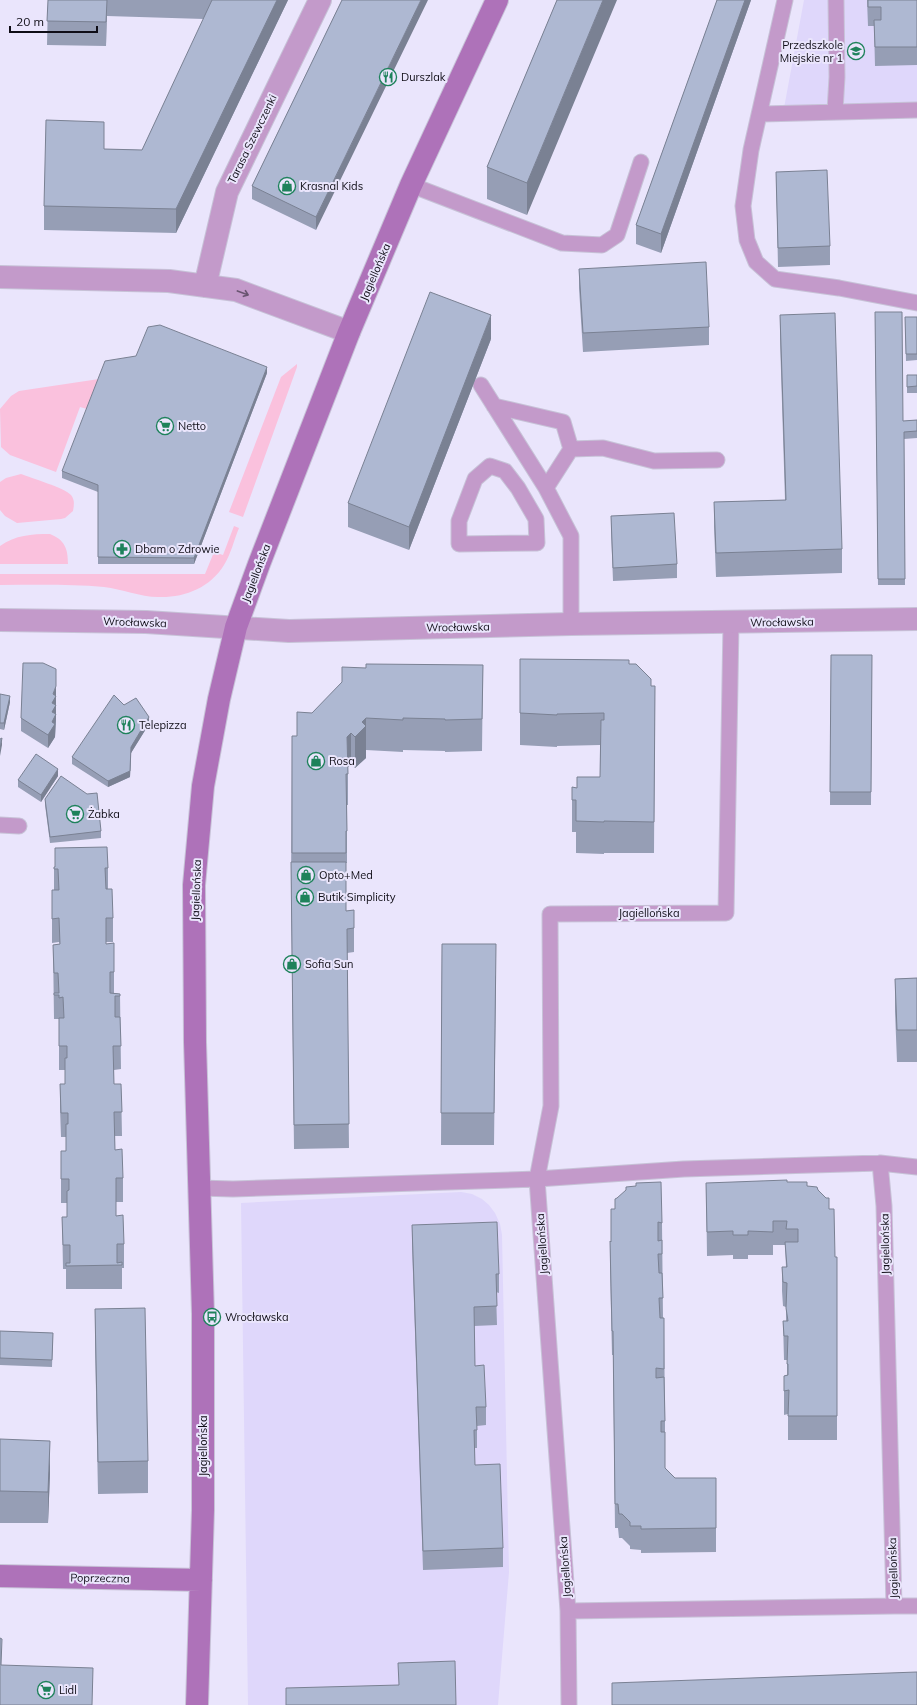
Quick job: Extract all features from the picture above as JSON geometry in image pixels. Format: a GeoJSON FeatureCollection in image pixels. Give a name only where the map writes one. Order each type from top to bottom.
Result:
{"type":"FeatureCollection","features":[{"type":"Feature","properties":{"kind":"street","name":"Tarasa Szewczenki"},"geometry":{"type":"LineString","coordinates":[[205,286],[227,192],[320,0]]}},
{"type":"Feature","properties":{"kind":"street","name":"Jagiellońska"},"geometry":{"type":"LineString","coordinates":[[196,1705],[203,1510],[202,1314],[195,1042],[194,885],[203,786],[219,699],[236,628],[259,564],[349,332],[411,185],[497,0]]}},
{"type":"Feature","properties":{"kind":"street"},"geometry":{"type":"LineString","coordinates":[[0,277],[168,281],[236,290],[349,332]]}},
{"type":"Feature","properties":{"kind":"street","name":"Wrocławska"},"geometry":{"type":"LineString","coordinates":[[0,620],[146,622],[289,631],[571,624],[731,623],[917,619]]}},
{"type":"Feature","properties":{"kind":"street","name":"Poprzeczna"},"geometry":{"type":"LineString","coordinates":[[0,1576],[201,1580]]}},
{"type":"Feature","properties":{"kind":"lane"},"geometry":{"type":"LineString","coordinates":[[785,0],[751,150],[743,206],[747,240],[756,262],[775,279],[839,288],[917,303]]}},
{"type":"Feature","properties":{"kind":"lane"},"geometry":{"type":"LineString","coordinates":[[834,111],[837,77],[836,0]]}},
{"type":"Feature","properties":{"kind":"lane"},"geometry":{"type":"LineString","coordinates":[[760,114],[917,110]]}},
{"type":"Feature","properties":{"kind":"lane"},"geometry":{"type":"LineString","coordinates":[[411,185],[562,243],[602,245],[618,235],[641,162]]}},
{"type":"Feature","properties":{"kind":"lane"},"geometry":{"type":"LineString","coordinates":[[481,385],[546,488],[571,536],[571,624]]}},
{"type":"Feature","properties":{"kind":"lane"},"geometry":{"type":"LineString","coordinates":[[494,406],[563,422],[570,449],[546,488]]}},
{"type":"Feature","properties":{"kind":"lane"},"geometry":{"type":"LineString","coordinates":[[570,449],[603,448],[654,461],[717,460]]}},
{"type":"Feature","properties":{"kind":"lane"},"geometry":{"type":"LineString","coordinates":[[490,466],[505,471],[518,488],[536,519],[537,543],[459,544],[459,521],[476,479],[490,466]]}},
{"type":"Feature","properties":{"kind":"lane"},"geometry":{"type":"LineString","coordinates":[[518,488],[538,475]]}},
{"type":"Feature","properties":{"kind":"lane","name":"Jagiellońska"},"geometry":{"type":"LineString","coordinates":[[731,623],[726,913],[550,914],[551,1106],[538,1180],[568,1612],[894,1606],[884,1206],[880,1163]]}},
{"type":"Feature","properties":{"kind":"lane"},"geometry":{"type":"LineString","coordinates":[[0,825],[19,826]]}},
{"type":"Feature","properties":{"kind":"lane"},"geometry":{"type":"LineString","coordinates":[[199,1188],[232,1189],[538,1180],[684,1169],[880,1163],[917,1167]]}},
{"type":"Feature","properties":{"kind":"lane"},"geometry":{"type":"LineString","coordinates":[[894,1606],[917,1606]]}},
{"type":"Feature","properties":{"kind":"lane"},"geometry":{"type":"LineString","coordinates":[[568,1612],[569,1705]]}},
{"type":"Feature","properties":{"kind":"shaded area","name":"Przedszkole Miejskie nr 1"},"geometry":{"type":"Polygon","coordinates":[[[804,0],[917,0],[917,102],[784,108],[804,0]]]}},
{"type":"Feature","properties":{"kind":"shaded area"},"geometry":{"type":"Polygon","coordinates":[[[297,364],[243,517],[229,512],[281,377],[297,364]]]}},
{"type":"Feature","properties":{"kind":"shaded area"},"geometry":{"type":"Polygon","coordinates":[[[99,379],[87,409],[80,407],[56,472],[10,455],[1,447],[0,409],[11,396],[19,391],[99,379]]]}},
{"type":"Feature","properties":{"kind":"shaded area"},"geometry":{"type":"Polygon","coordinates":[[[21,474],[68,492],[73,499],[73,511],[65,518],[61,519],[17,523],[5,516],[0,510],[0,482],[6,478],[21,474]]]}},
{"type":"Feature","properties":{"kind":"shaded area"},"geometry":{"type":"Polygon","coordinates":[[[234,526],[239,528],[231,552],[218,573],[211,580],[196,590],[177,596],[144,596],[118,589],[91,586],[0,585],[0,574],[205,574],[214,552],[223,555],[234,526]]]}},
{"type":"Feature","properties":{"kind":"shaded area"},"geometry":{"type":"Polygon","coordinates":[[[36,534],[50,534],[59,539],[65,546],[68,564],[0,564],[0,546],[6,542],[18,537],[36,534]]]}},
{"type":"Feature","properties":{"kind":"shaded area"},"geometry":{"type":"Polygon","coordinates":[[[461,1192],[472,1194],[482,1199],[489,1205],[500,1224],[502,1235],[509,1572],[498,1705],[248,1705],[241,1203],[461,1192]]]}},
{"type":"Feature","properties":{"kind":"building"},"geometry":{"type":"Polygon","coordinates":[[[48,0],[107,0],[106,22],[47,21],[48,0]]]}},
{"type":"Feature","properties":{"kind":"building"},"geometry":{"type":"Polygon","coordinates":[[[212,0],[277,0],[176,209],[44,206],[46,120],[104,122],[104,149],[142,150],[212,0]]]}},
{"type":"Feature","properties":{"kind":"building"},"geometry":{"type":"Polygon","coordinates":[[[342,0],[421,0],[316,217],[252,186],[342,0]]]}},
{"type":"Feature","properties":{"kind":"building"},"geometry":{"type":"Polygon","coordinates":[[[557,0],[603,0],[527,183],[487,167],[557,0]]]}},
{"type":"Feature","properties":{"kind":"building"},"geometry":{"type":"Polygon","coordinates":[[[717,0],[745,0],[661,234],[636,225],[717,0]]]}},
{"type":"Feature","properties":{"kind":"building"},"geometry":{"type":"Polygon","coordinates":[[[868,0],[917,0],[917,47],[875,47],[874,20],[881,20],[881,7],[868,7],[868,0]]]}},
{"type":"Feature","properties":{"kind":"building"},"geometry":{"type":"Polygon","coordinates":[[[827,170],[830,246],[778,248],[776,172],[827,170]]]}},
{"type":"Feature","properties":{"kind":"building"},"geometry":{"type":"Polygon","coordinates":[[[706,262],[709,327],[583,333],[579,269],[706,262]]]}},
{"type":"Feature","properties":{"kind":"building"},"geometry":{"type":"Polygon","coordinates":[[[430,292],[491,315],[409,527],[348,503],[430,292]]]}},
{"type":"Feature","properties":{"kind":"building"},"geometry":{"type":"Polygon","coordinates":[[[875,312],[902,312],[903,421],[917,420],[917,431],[904,432],[905,579],[878,579],[875,312]]]}},
{"type":"Feature","properties":{"kind":"building"},"geometry":{"type":"Polygon","coordinates":[[[835,313],[842,549],[716,553],[714,502],[786,500],[780,315],[835,313]]]}},
{"type":"Feature","properties":{"kind":"building"},"geometry":{"type":"Polygon","coordinates":[[[905,317],[917,317],[917,354],[906,354],[905,317]]]}},
{"type":"Feature","properties":{"kind":"building","name":"Netto"},"geometry":{"type":"Polygon","coordinates":[[[160,325],[267,367],[194,558],[98,557],[98,485],[62,471],[105,361],[136,356],[148,327],[160,325]]]}},
{"type":"Feature","properties":{"kind":"building"},"geometry":{"type":"Polygon","coordinates":[[[907,375],[917,375],[917,386],[907,387],[907,375]]]}},
{"type":"Feature","properties":{"kind":"building"},"geometry":{"type":"Polygon","coordinates":[[[674,513],[677,564],[613,568],[611,516],[674,513]]]}},
{"type":"Feature","properties":{"kind":"building"},"geometry":{"type":"Polygon","coordinates":[[[831,655],[872,655],[871,792],[830,792],[831,655]]]}},
{"type":"Feature","properties":{"kind":"building"},"geometry":{"type":"Polygon","coordinates":[[[520,659],[629,660],[629,664],[636,664],[651,679],[651,686],[655,686],[654,822],[576,821],[576,800],[572,800],[572,787],[577,788],[577,777],[600,777],[601,720],[604,720],[604,713],[557,715],[520,713],[520,659]]]}},
{"type":"Feature","properties":{"kind":"building"},"geometry":{"type":"Polygon","coordinates":[[[23,663],[43,663],[56,669],[56,686],[53,694],[56,696],[52,703],[56,705],[52,712],[56,714],[52,722],[55,724],[48,735],[21,718],[23,663]]]}},
{"type":"Feature","properties":{"kind":"building"},"geometry":{"type":"Polygon","coordinates":[[[366,664],[483,665],[482,719],[445,720],[403,718],[403,720],[366,718],[362,722],[366,726],[355,737],[351,733],[347,737],[348,774],[346,774],[346,853],[292,853],[292,736],[297,736],[297,712],[312,713],[342,682],[342,667],[366,668],[366,664]]]}},
{"type":"Feature","properties":{"kind":"building"},"geometry":{"type":"Polygon","coordinates":[[[0,694],[10,696],[4,723],[0,723],[0,694]]]}},
{"type":"Feature","properties":{"kind":"building"},"geometry":{"type":"Polygon","coordinates":[[[114,695],[124,705],[136,698],[149,717],[131,747],[130,771],[108,781],[72,757],[114,695]]]}},
{"type":"Feature","properties":{"kind":"building"},"geometry":{"type":"Polygon","coordinates":[[[36,754],[58,769],[41,795],[18,780],[36,754]]]}},
{"type":"Feature","properties":{"kind":"building"},"geometry":{"type":"Polygon","coordinates":[[[61,776],[87,794],[97,793],[101,831],[50,837],[45,799],[61,776]]]}},
{"type":"Feature","properties":{"kind":"building"},"geometry":{"type":"Polygon","coordinates":[[[107,847],[108,868],[105,868],[106,889],[112,889],[113,918],[106,918],[106,944],[114,943],[114,972],[110,972],[110,993],[120,994],[120,996],[115,996],[115,1017],[120,1017],[121,1046],[113,1046],[114,1084],[121,1084],[122,1112],[114,1112],[115,1150],[122,1149],[123,1178],[116,1178],[116,1216],[123,1215],[124,1244],[117,1244],[117,1263],[122,1262],[122,1265],[66,1266],[66,1263],[70,1263],[70,1245],[63,1245],[62,1217],[67,1217],[67,1191],[69,1190],[69,1179],[61,1179],[61,1151],[66,1151],[66,1124],[68,1124],[68,1113],[61,1113],[60,1084],[65,1084],[65,1058],[67,1058],[67,1046],[59,1046],[59,1018],[64,1018],[63,997],[59,998],[59,995],[54,995],[54,993],[59,993],[58,973],[54,973],[53,945],[60,944],[59,918],[52,919],[52,890],[59,890],[58,869],[54,869],[55,848],[107,847]]]}},
{"type":"Feature","properties":{"kind":"building"},"geometry":{"type":"Polygon","coordinates":[[[291,862],[346,862],[346,911],[354,910],[354,928],[347,929],[349,1124],[294,1125],[291,862]]]}},
{"type":"Feature","properties":{"kind":"building"},"geometry":{"type":"Polygon","coordinates":[[[442,944],[496,944],[494,1113],[441,1113],[442,944]]]}},
{"type":"Feature","properties":{"kind":"building"},"geometry":{"type":"Polygon","coordinates":[[[917,978],[917,1030],[897,1030],[895,979],[917,978]]]}},
{"type":"Feature","properties":{"kind":"building"},"geometry":{"type":"Polygon","coordinates":[[[787,1180],[787,1182],[807,1182],[807,1186],[817,1187],[826,1198],[829,1198],[829,1209],[834,1209],[835,1257],[837,1257],[837,1416],[788,1416],[789,1390],[784,1391],[784,1376],[788,1375],[788,1336],[784,1336],[783,1321],[788,1321],[786,1308],[787,1283],[783,1282],[782,1267],[787,1267],[785,1242],[798,1242],[798,1229],[786,1229],[787,1221],[773,1221],[773,1232],[748,1231],[748,1235],[733,1235],[733,1231],[707,1232],[706,1183],[787,1180]]]}},
{"type":"Feature","properties":{"kind":"building"},"geometry":{"type":"Polygon","coordinates":[[[661,1182],[662,1223],[658,1222],[658,1241],[662,1240],[662,1254],[658,1254],[659,1273],[662,1273],[663,1298],[659,1298],[660,1318],[664,1318],[664,1369],[656,1368],[656,1378],[664,1377],[665,1421],[661,1421],[661,1432],[665,1432],[665,1468],[675,1478],[716,1478],[716,1528],[641,1529],[641,1526],[630,1526],[630,1522],[622,1514],[619,1514],[618,1504],[615,1504],[613,1331],[610,1241],[611,1242],[611,1209],[615,1209],[615,1199],[626,1190],[626,1187],[636,1186],[636,1183],[661,1182]]]}},
{"type":"Feature","properties":{"kind":"building"},"geometry":{"type":"Polygon","coordinates":[[[497,1222],[499,1274],[496,1274],[497,1306],[474,1307],[475,1366],[484,1365],[486,1407],[476,1407],[477,1430],[474,1430],[475,1465],[500,1464],[503,1548],[423,1551],[412,1225],[497,1222]]]}},
{"type":"Feature","properties":{"kind":"building"},"geometry":{"type":"Polygon","coordinates":[[[145,1308],[148,1461],[98,1462],[95,1309],[145,1308]]]}},
{"type":"Feature","properties":{"kind":"building"},"geometry":{"type":"Polygon","coordinates":[[[0,1331],[53,1333],[52,1360],[0,1358],[0,1331]]]}},
{"type":"Feature","properties":{"kind":"building"},"geometry":{"type":"Polygon","coordinates":[[[0,1439],[50,1441],[48,1492],[0,1491],[0,1439]]]}},
{"type":"Feature","properties":{"kind":"building","name":"Lidl"},"geometry":{"type":"Polygon","coordinates":[[[0,1638],[2,1639],[1,1665],[93,1668],[92,1705],[0,1705],[0,1638]]]}},
{"type":"Feature","properties":{"kind":"building"},"geometry":{"type":"Polygon","coordinates":[[[455,1661],[456,1705],[286,1705],[286,1688],[399,1685],[398,1663],[455,1661]]]}},
{"type":"Feature","properties":{"kind":"building"},"geometry":{"type":"Polygon","coordinates":[[[917,1672],[917,1705],[612,1705],[612,1683],[917,1672]]]}},
{"type":"Feature","properties":{"kind":"place","name":"Przedszkole Miejskie nr 1"},"geometry":{"type":"Point","coordinates":[856,51]}},
{"type":"Feature","properties":{"kind":"place","name":"Durszlak"},"geometry":{"type":"Point","coordinates":[388,77]}},
{"type":"Feature","properties":{"kind":"place","name":"Krasnal Kids"},"geometry":{"type":"Point","coordinates":[287,186]}},
{"type":"Feature","properties":{"kind":"place","name":"Netto"},"geometry":{"type":"Point","coordinates":[165,426]}},
{"type":"Feature","properties":{"kind":"place","name":"Dbam o Zdrowie"},"geometry":{"type":"Point","coordinates":[122,549]}},
{"type":"Feature","properties":{"kind":"place","name":"Telepizza"},"geometry":{"type":"Point","coordinates":[126,725]}},
{"type":"Feature","properties":{"kind":"place","name":"Rosa"},"geometry":{"type":"Point","coordinates":[316,761]}},
{"type":"Feature","properties":{"kind":"place","name":"Żabka"},"geometry":{"type":"Point","coordinates":[75,814]}},
{"type":"Feature","properties":{"kind":"place","name":"Opto+Med"},"geometry":{"type":"Point","coordinates":[306,875]}},
{"type":"Feature","properties":{"kind":"place","name":"Butik Simplicity"},"geometry":{"type":"Point","coordinates":[305,897]}},
{"type":"Feature","properties":{"kind":"place","name":"Sofia Sun"},"geometry":{"type":"Point","coordinates":[292,964]}},
{"type":"Feature","properties":{"kind":"place","name":"Wrocławska"},"geometry":{"type":"Point","coordinates":[212,1317]}},
{"type":"Feature","properties":{"kind":"place","name":"Lidl"},"geometry":{"type":"Point","coordinates":[46,1690]}}]}
